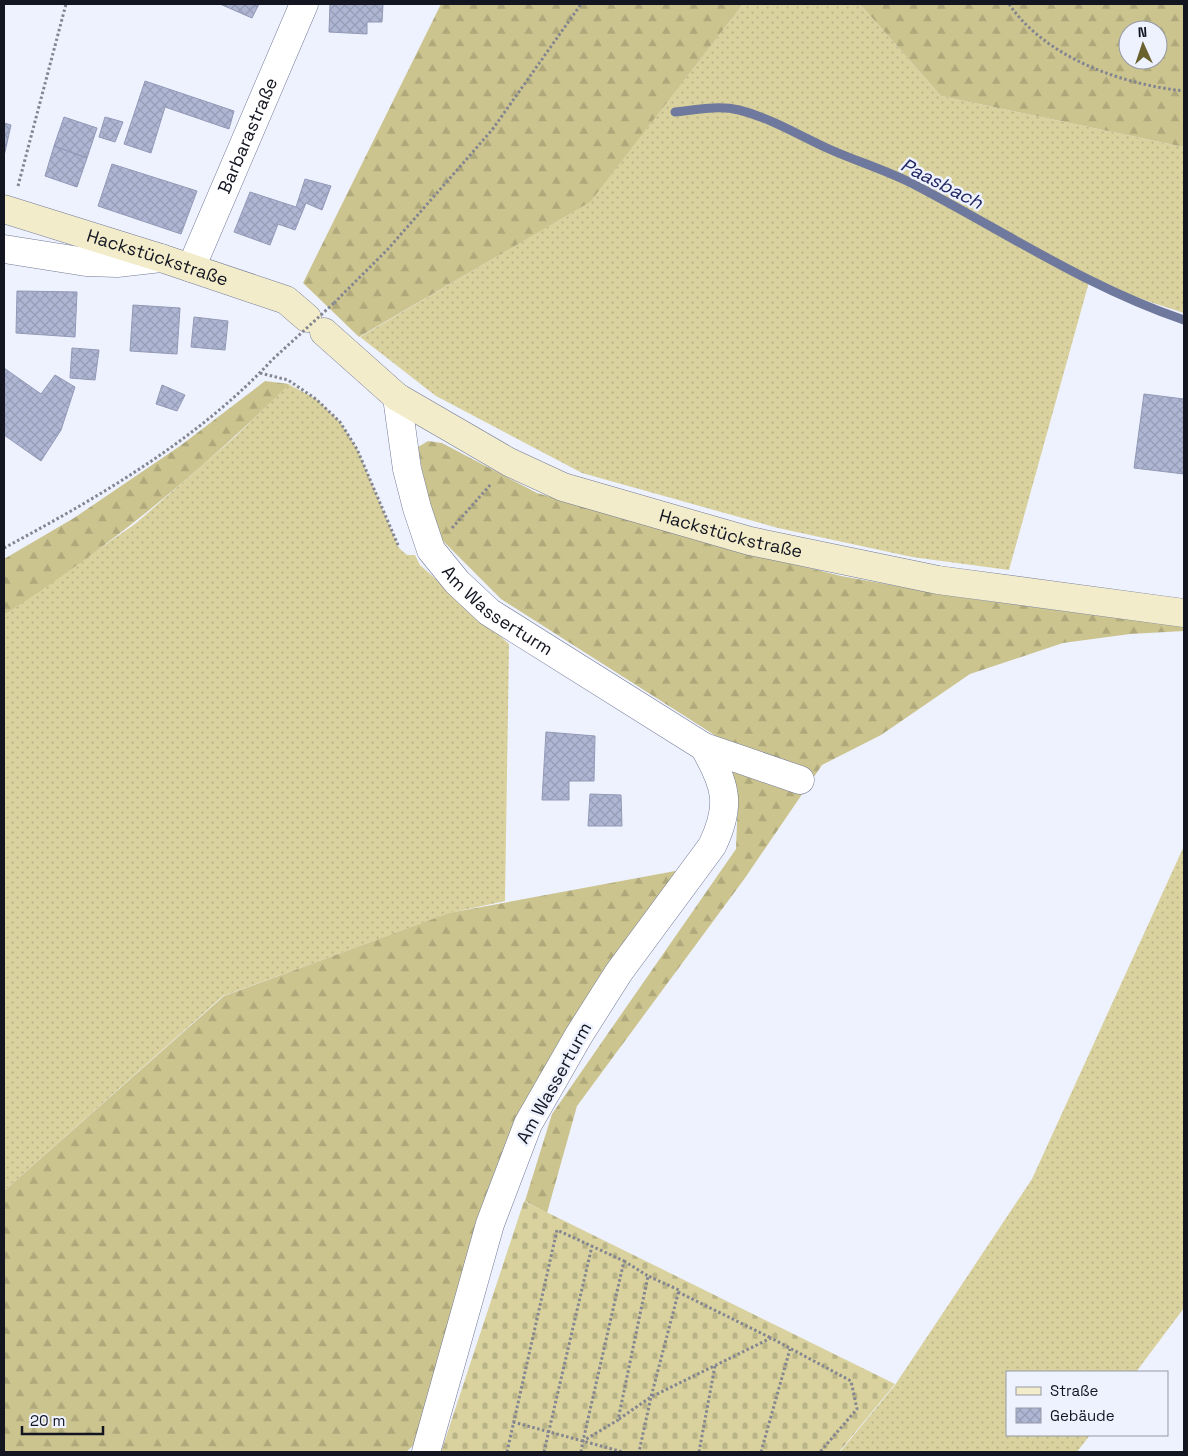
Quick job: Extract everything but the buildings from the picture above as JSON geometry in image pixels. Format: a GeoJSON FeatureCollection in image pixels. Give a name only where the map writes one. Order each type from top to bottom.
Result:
{"type":"FeatureCollection","features":[{"type":"Feature","properties":{"kind":"street","name":"Barbarastraße"},"geometry":{"type":"LineString","coordinates":[[191,268],[304,4]]}},
{"type":"Feature","properties":{"kind":"street","name":"Hackstückstraße"},"geometry":{"type":"LineString","coordinates":[[7,210],[161,258],[286,300],[397,396],[509,462],[563,487],[750,541],[938,580],[1184,613]]}},
{"type":"Feature","properties":{"kind":"street"},"geometry":{"type":"LineString","coordinates":[[4,249],[86,262],[117,263],[161,258]]}},
{"type":"Feature","properties":{"kind":"street","name":"Am Wasserturm"},"geometry":{"type":"LineString","coordinates":[[397,396],[407,469],[431,550],[457,582],[489,612],[704,747],[800,780]]}},
{"type":"Feature","properties":{"kind":"street","name":"Am Wasserturm"},"geometry":{"type":"LineString","coordinates":[[426,1452],[490,1224],[528,1124],[579,1035],[619,972],[712,846],[723,824],[725,809],[722,787],[717,769],[704,747]]}},
{"type":"Feature","properties":{"kind":"path"},"geometry":{"type":"LineString","coordinates":[[7,210],[66,4]]}},
{"type":"Feature","properties":{"kind":"path"},"geometry":{"type":"LineString","coordinates":[[4,548],[68,514],[171,446],[217,412],[260,373],[388,249],[492,130],[581,4]]}},
{"type":"Feature","properties":{"kind":"path"},"geometry":{"type":"LineString","coordinates":[[1009,4],[1026,26],[1065,53],[1097,69],[1134,81],[1184,91]]}},
{"type":"Feature","properties":{"kind":"path"},"geometry":{"type":"LineString","coordinates":[[260,373],[288,380],[316,399],[340,422],[357,449],[400,548],[407,555],[431,550],[509,462]]}},
{"type":"Feature","properties":{"kind":"path"},"geometry":{"type":"LineString","coordinates":[[507,1452],[557,1230],[624,1261],[648,1276],[679,1290],[678,1292],[771,1338],[851,1381],[857,1409],[820,1452]]}},
{"type":"Feature","properties":{"kind":"path"},"geometry":{"type":"LineString","coordinates":[[544,1452],[592,1246]]}},
{"type":"Feature","properties":{"kind":"path"},"geometry":{"type":"LineString","coordinates":[[581,1452],[624,1261]]}},
{"type":"Feature","properties":{"kind":"path"},"geometry":{"type":"LineString","coordinates":[[618,1420],[648,1276]]}},
{"type":"Feature","properties":{"kind":"path"},"geometry":{"type":"LineString","coordinates":[[639,1452],[678,1292]]}},
{"type":"Feature","properties":{"kind":"path"},"geometry":{"type":"LineString","coordinates":[[584,1441],[651,1398],[771,1338]]}},
{"type":"Feature","properties":{"kind":"path"},"geometry":{"type":"LineString","coordinates":[[761,1452],[790,1349]]}},
{"type":"Feature","properties":{"kind":"path"},"geometry":{"type":"LineString","coordinates":[[699,1452],[715,1366]]}},
{"type":"Feature","properties":{"kind":"path"},"geometry":{"type":"LineString","coordinates":[[514,1422],[584,1441],[611,1451],[623,1452]]}},
{"type":"Feature","properties":{"kind":"green space"},"geometry":{"type":"Polygon","coordinates":[[[441,4],[743,4],[590,202],[359,337],[303,283],[441,4]]]}},
{"type":"Feature","properties":{"kind":"green space"},"geometry":{"type":"Polygon","coordinates":[[[743,4],[860,4],[941,96],[1184,147],[1184,313],[1089,282],[1009,570],[912,557],[778,528],[582,473],[436,396],[360,337],[589,202],[743,4]]]}},
{"type":"Feature","properties":{"kind":"green space"},"geometry":{"type":"Polygon","coordinates":[[[860,4],[1184,4],[1184,147],[941,96],[860,4]]]}},
{"type":"Feature","properties":{"kind":"green space"},"geometry":{"type":"Polygon","coordinates":[[[265,381],[289,384],[188,478],[80,563],[4,615],[4,559],[74,518],[180,446],[265,381]]]}},
{"type":"Feature","properties":{"kind":"green space"},"geometry":{"type":"Polygon","coordinates":[[[288,384],[316,399],[340,422],[357,449],[399,548],[407,555],[415,555],[420,565],[509,644],[505,901],[450,913],[223,996],[4,1191],[4,615],[135,524],[236,436],[288,384]]]}},
{"type":"Feature","properties":{"kind":"green space"},"geometry":{"type":"Polygon","coordinates":[[[428,441],[442,443],[537,493],[672,533],[841,576],[958,597],[1184,627],[1184,631],[1130,634],[1063,643],[970,674],[881,735],[822,765],[745,878],[577,1106],[547,1213],[525,1201],[552,1114],[736,849],[738,796],[716,736],[501,599],[441,539],[427,500],[418,447],[428,441]]]}},
{"type":"Feature","properties":{"kind":"green space"},"geometry":{"type":"Polygon","coordinates":[[[1184,846],[1184,1308],[1137,1371],[1006,1371],[1006,1436],[1089,1436],[1077,1452],[840,1452],[895,1385],[1032,1179],[1184,846]]]}},
{"type":"Feature","properties":{"kind":"green space"},"geometry":{"type":"Polygon","coordinates":[[[686,869],[527,1103],[416,1443],[406,1452],[4,1452],[4,1191],[224,996],[449,913],[686,869]]]}},
{"type":"Feature","properties":{"kind":"green space"},"geometry":{"type":"Polygon","coordinates":[[[524,1201],[895,1384],[839,1452],[441,1452],[524,1201]]]}},
{"type":"Feature","properties":{"kind":"waterway","name":"Paasbach"},"geometry":{"type":"LineString","coordinates":[[675,112],[723,108],[751,113],[829,149],[906,181],[1081,276],[1149,307],[1184,320]]}}]}
